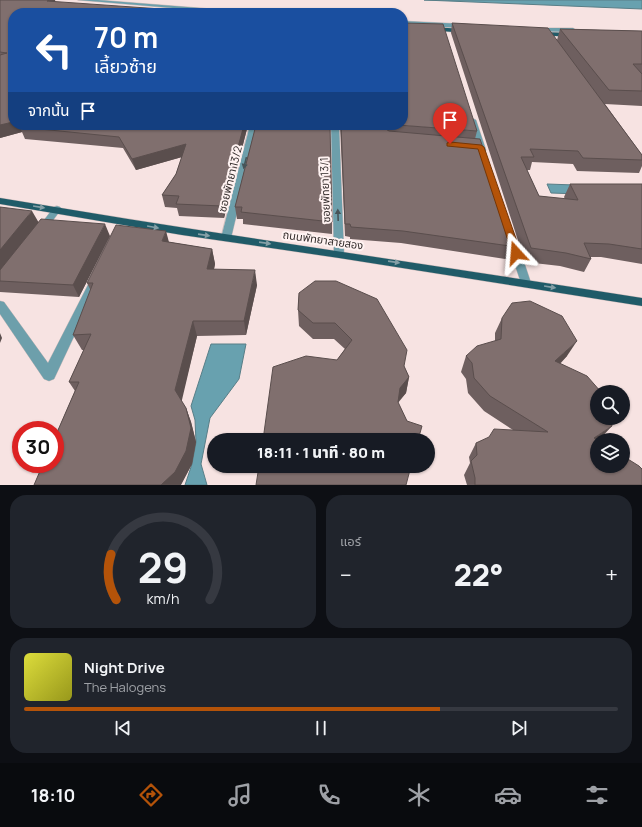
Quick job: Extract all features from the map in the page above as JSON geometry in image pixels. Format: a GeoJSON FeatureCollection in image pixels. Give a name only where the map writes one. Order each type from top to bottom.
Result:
{"type":"FeatureCollection","features":[{"type":"Feature","properties":{"kind":"main road"},"geometry":{"type":"LineString","coordinates":[[79,2],[144,8]]}},
{"type":"Feature","properties":{"kind":"main road"},"geometry":{"type":"LineString","coordinates":[[408,28],[446,34],[468,31]]}},
{"type":"Feature","properties":{"kind":"main road"},"geometry":{"type":"LineString","coordinates":[[531,31],[547,35],[578,33]]}},
{"type":"Feature","properties":{"kind":"main road","name":"ถนนพัทยาสายสอง"},"geometry":{"type":"LineString","coordinates":[[0,201],[57,209],[226,238],[339,254],[642,302]]}},
{"type":"Feature","properties":{"kind":"street"},"geometry":{"type":"LineString","coordinates":[[79,2],[173,8]]}},
{"type":"Feature","properties":{"kind":"street"},"geometry":{"type":"LineString","coordinates":[[408,23],[475,26]]}},
{"type":"Feature","properties":{"kind":"street"},"geometry":{"type":"LineString","coordinates":[[531,31],[578,33]]}},
{"type":"Feature","properties":{"kind":"street"},"geometry":{"type":"LineString","coordinates":[[547,35],[551,41]]}},
{"type":"Feature","properties":{"kind":"street"},"geometry":{"type":"LineString","coordinates":[[470,113],[479,149]]}},
{"type":"Feature","properties":{"kind":"street","name":"ซอยพัทยา 13/2"},"geometry":{"type":"LineString","coordinates":[[226,238],[253,130]]}},
{"type":"Feature","properties":{"kind":"street","name":"ซอยพัทยา 13/1"},"geometry":{"type":"LineString","coordinates":[[335,130],[339,254]]}},
{"type":"Feature","properties":{"kind":"street"},"geometry":{"type":"LineString","coordinates":[[33,240],[57,209]]}},
{"type":"Feature","properties":{"kind":"street"},"geometry":{"type":"LineString","coordinates":[[117,235],[124,221]]}},
{"type":"Feature","properties":{"kind":"street"},"geometry":{"type":"LineString","coordinates":[[509,230],[526,283]]}},
{"type":"Feature","properties":{"kind":"street"},"geometry":{"type":"LineString","coordinates":[[0,305],[48,375],[100,270]]}},
{"type":"Feature","properties":{"kind":"water"},"geometry":{"type":"Polygon","coordinates":[[[424,0],[642,0],[642,9],[424,0]]]}},
{"type":"Feature","properties":{"kind":"water"},"geometry":{"type":"Polygon","coordinates":[[[547,184],[575,185],[580,194],[551,193],[547,184]]]}},
{"type":"Feature","properties":{"kind":"water"},"geometry":{"type":"Polygon","coordinates":[[[211,344],[246,344],[239,379],[210,418],[201,464],[207,485],[185,485],[192,464],[196,442],[195,420],[191,406],[211,344]]]}},
{"type":"Feature","properties":{"kind":"building"},"geometry":{"type":"Polygon","coordinates":[[[0,0],[50,0],[47,1],[147,8],[8,8],[8,123],[0,125],[0,55],[7,53],[0,52],[0,0]]]}},
{"type":"Feature","properties":{"kind":"building"},"geometry":{"type":"Polygon","coordinates":[[[408,23],[443,24],[477,131],[408,126],[408,23]]]}},
{"type":"Feature","properties":{"kind":"building"},"geometry":{"type":"Polygon","coordinates":[[[452,23],[548,28],[642,155],[642,160],[583,158],[578,151],[530,149],[534,157],[521,157],[539,196],[578,200],[570,184],[642,184],[642,249],[609,244],[584,243],[591,259],[566,253],[531,248],[452,23]]]}},
{"type":"Feature","properties":{"kind":"building"},"geometry":{"type":"Polygon","coordinates":[[[560,29],[642,31],[642,64],[633,64],[642,74],[642,91],[609,90],[560,29]]]}},
{"type":"Feature","properties":{"kind":"building"},"geometry":{"type":"Polygon","coordinates":[[[50,130],[243,130],[222,206],[176,204],[179,196],[162,195],[176,174],[186,144],[132,159],[119,137],[50,130]]]}},
{"type":"Feature","properties":{"kind":"building"},"geometry":{"type":"Polygon","coordinates":[[[255,130],[330,130],[332,222],[241,212],[242,207],[235,207],[255,130]]]}},
{"type":"Feature","properties":{"kind":"building"},"geometry":{"type":"Polygon","coordinates":[[[341,130],[387,130],[480,139],[517,247],[403,231],[351,227],[350,224],[345,224],[341,130]]]}},
{"type":"Feature","properties":{"kind":"building"},"geometry":{"type":"Polygon","coordinates":[[[0,207],[32,211],[0,250],[0,207]]]}},
{"type":"Feature","properties":{"kind":"building"},"geometry":{"type":"Polygon","coordinates":[[[41,219],[105,224],[73,285],[0,281],[0,270],[41,219]]]}},
{"type":"Feature","properties":{"kind":"building"},"geometry":{"type":"Polygon","coordinates":[[[116,225],[166,231],[162,241],[212,249],[207,269],[255,270],[244,321],[193,321],[175,390],[186,408],[191,428],[186,451],[175,472],[161,485],[34,485],[39,473],[64,473],[64,421],[62,421],[79,382],[69,382],[91,334],[73,335],[93,283],[87,283],[116,225]]]}},
{"type":"Feature","properties":{"kind":"building"},"geometry":{"type":"Polygon","coordinates":[[[315,281],[336,281],[377,299],[407,350],[404,366],[409,377],[400,388],[398,402],[407,421],[422,426],[420,433],[264,433],[273,367],[306,356],[337,360],[352,340],[335,323],[313,323],[298,310],[299,293],[315,281]]]}},
{"type":"Feature","properties":{"kind":"building"},"geometry":{"type":"Polygon","coordinates":[[[530,301],[562,316],[577,341],[555,361],[587,376],[595,385],[590,385],[590,425],[612,426],[602,433],[590,433],[590,473],[630,473],[630,460],[642,469],[642,485],[475,485],[471,461],[477,455],[476,443],[489,437],[494,429],[548,432],[490,396],[474,378],[472,363],[466,356],[477,346],[501,339],[502,318],[512,303],[530,301]]]}},
{"type":"Feature","properties":{"kind":"building"},"geometry":{"type":"Polygon","coordinates":[[[258,473],[409,473],[406,485],[256,485],[258,473]]]}},
{"type":"Feature","properties":{"kind":"route"},"geometry":{"type":"LineString","coordinates":[[450,144],[481,147],[516,253]]}}]}
